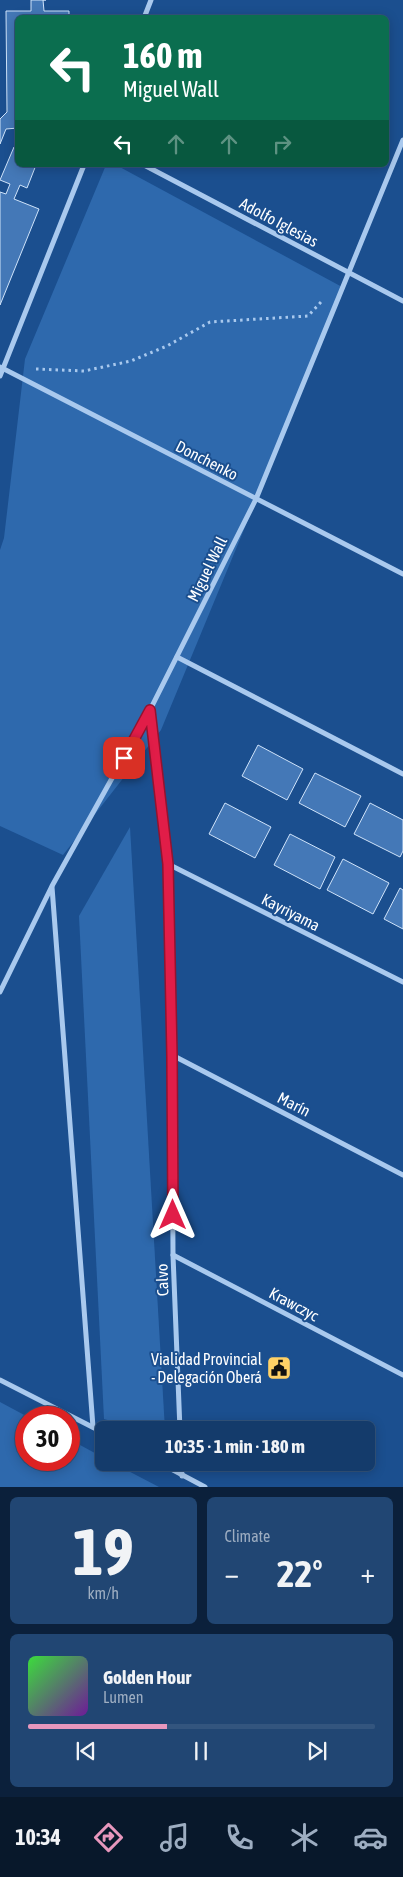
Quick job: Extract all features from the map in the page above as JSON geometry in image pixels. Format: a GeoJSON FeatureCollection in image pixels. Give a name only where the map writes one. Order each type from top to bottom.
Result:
{"type":"FeatureCollection","features":[{"type":"Feature","properties":{"kind":"street"},"geometry":{"type":"LineString","coordinates":[[145,15],[151,0]]}},
{"type":"Feature","properties":{"kind":"street","name":"Miguel Wall"},"geometry":{"type":"LineString","coordinates":[[0,992],[52,886],[150,710],[256,499],[403,140]]}},
{"type":"Feature","properties":{"kind":"street"},"geometry":{"type":"LineString","coordinates":[[0,376],[1,368],[83,167]]}},
{"type":"Feature","properties":{"kind":"street","name":"Adolfo Iglesias"},"geometry":{"type":"LineString","coordinates":[[148,167],[403,301]]}},
{"type":"Feature","properties":{"kind":"street","name":"Donchenko"},"geometry":{"type":"LineString","coordinates":[[1,368],[403,574]]}},
{"type":"Feature","properties":{"kind":"street"},"geometry":{"type":"LineString","coordinates":[[177,657],[403,774]]}},
{"type":"Feature","properties":{"kind":"street","name":"Calvo"},"geometry":{"type":"LineString","coordinates":[[150,710],[168,864],[172,1056],[173,1255],[180,1421]]}},
{"type":"Feature","properties":{"kind":"street","name":"Kayriyama"},"geometry":{"type":"LineString","coordinates":[[168,864],[403,982]]}},
{"type":"Feature","properties":{"kind":"street"},"geometry":{"type":"LineString","coordinates":[[52,886],[93,1427]]}},
{"type":"Feature","properties":{"kind":"street","name":"Marín"},"geometry":{"type":"LineString","coordinates":[[172,1056],[403,1175]]}},
{"type":"Feature","properties":{"kind":"street","name":"Krawczyc"},"geometry":{"type":"LineString","coordinates":[[173,1255],[403,1375]]}},
{"type":"Feature","properties":{"kind":"street"},"geometry":{"type":"LineString","coordinates":[[0,1380],[93,1427]]}},
{"type":"Feature","properties":{"kind":"street"},"geometry":{"type":"LineString","coordinates":[[173,1471],[205,1487]]}},
{"type":"Feature","properties":{"kind":"street"},"geometry":{"type":"LineString","coordinates":[[182,1471],[182,1476]]}},
{"type":"Feature","properties":{"kind":"path"},"geometry":{"type":"LineString","coordinates":[[30,369],[84,371],[131,361],[167,346],[210,322],[308,316],[321,302]]}},
{"type":"Feature","properties":{"kind":"shaded area"},"geometry":{"type":"Polygon","coordinates":[[[105,167],[120,167],[344,288],[161,730],[63,855],[0,826],[0,550],[4,538],[25,359],[105,167]]]}},
{"type":"Feature","properties":{"kind":"shaded area"},"geometry":{"type":"Polygon","coordinates":[[[130,827],[164,1421],[111,1421],[104,1419],[79,916],[130,827]]]}},
{"type":"Feature","properties":{"kind":"shaded area"},"geometry":{"type":"Polygon","coordinates":[[[0,1402],[15,1410],[15,1471],[80,1471],[80,1445],[95,1453],[95,1471],[128,1471],[159,1487],[0,1487],[0,1402]]]}},
{"type":"Feature","properties":{"kind":"building"},"geometry":{"type":"Polygon","coordinates":[[[31,0],[43,0],[44,11],[69,11],[69,15],[15,15],[15,128],[6,129],[0,144],[0,119],[7,112],[6,11],[31,11],[31,0]]]}},
{"type":"Feature","properties":{"kind":"building"},"geometry":{"type":"Polygon","coordinates":[[[14,147],[15,167],[35,167],[27,188],[20,185],[14,199],[39,209],[0,305],[0,192],[6,194],[10,184],[0,180],[14,147]]]}},
{"type":"Feature","properties":{"kind":"building"},"geometry":{"type":"Polygon","coordinates":[[[258,745],[303,769],[287,800],[242,776],[258,745]]]}},
{"type":"Feature","properties":{"kind":"building"},"geometry":{"type":"Polygon","coordinates":[[[315,773],[361,796],[345,827],[299,803],[315,773]]]}},
{"type":"Feature","properties":{"kind":"building"},"geometry":{"type":"Polygon","coordinates":[[[225,803],[271,827],[255,858],[209,834],[225,803]]]}},
{"type":"Feature","properties":{"kind":"building"},"geometry":{"type":"Polygon","coordinates":[[[370,803],[403,820],[403,851],[400,857],[354,834],[370,803]]]}},
{"type":"Feature","properties":{"kind":"building"},"geometry":{"type":"Polygon","coordinates":[[[290,834],[335,857],[320,889],[274,865],[290,834]]]}},
{"type":"Feature","properties":{"kind":"building"},"geometry":{"type":"Polygon","coordinates":[[[343,859],[389,883],[373,914],[327,890],[343,859]]]}},
{"type":"Feature","properties":{"kind":"building"},"geometry":{"type":"Polygon","coordinates":[[[400,888],[403,890],[403,929],[384,919],[400,888]]]}},
{"type":"Feature","properties":{"kind":"place","name":"Vialidad Provincial - Delegación Oberá"},"geometry":{"type":"Point","coordinates":[279,1368]}},
{"type":"Feature","properties":{"kind":"route"},"geometry":{"type":"LineString","coordinates":[[124,758],[150,710],[168,864],[173,1215]]}}]}
